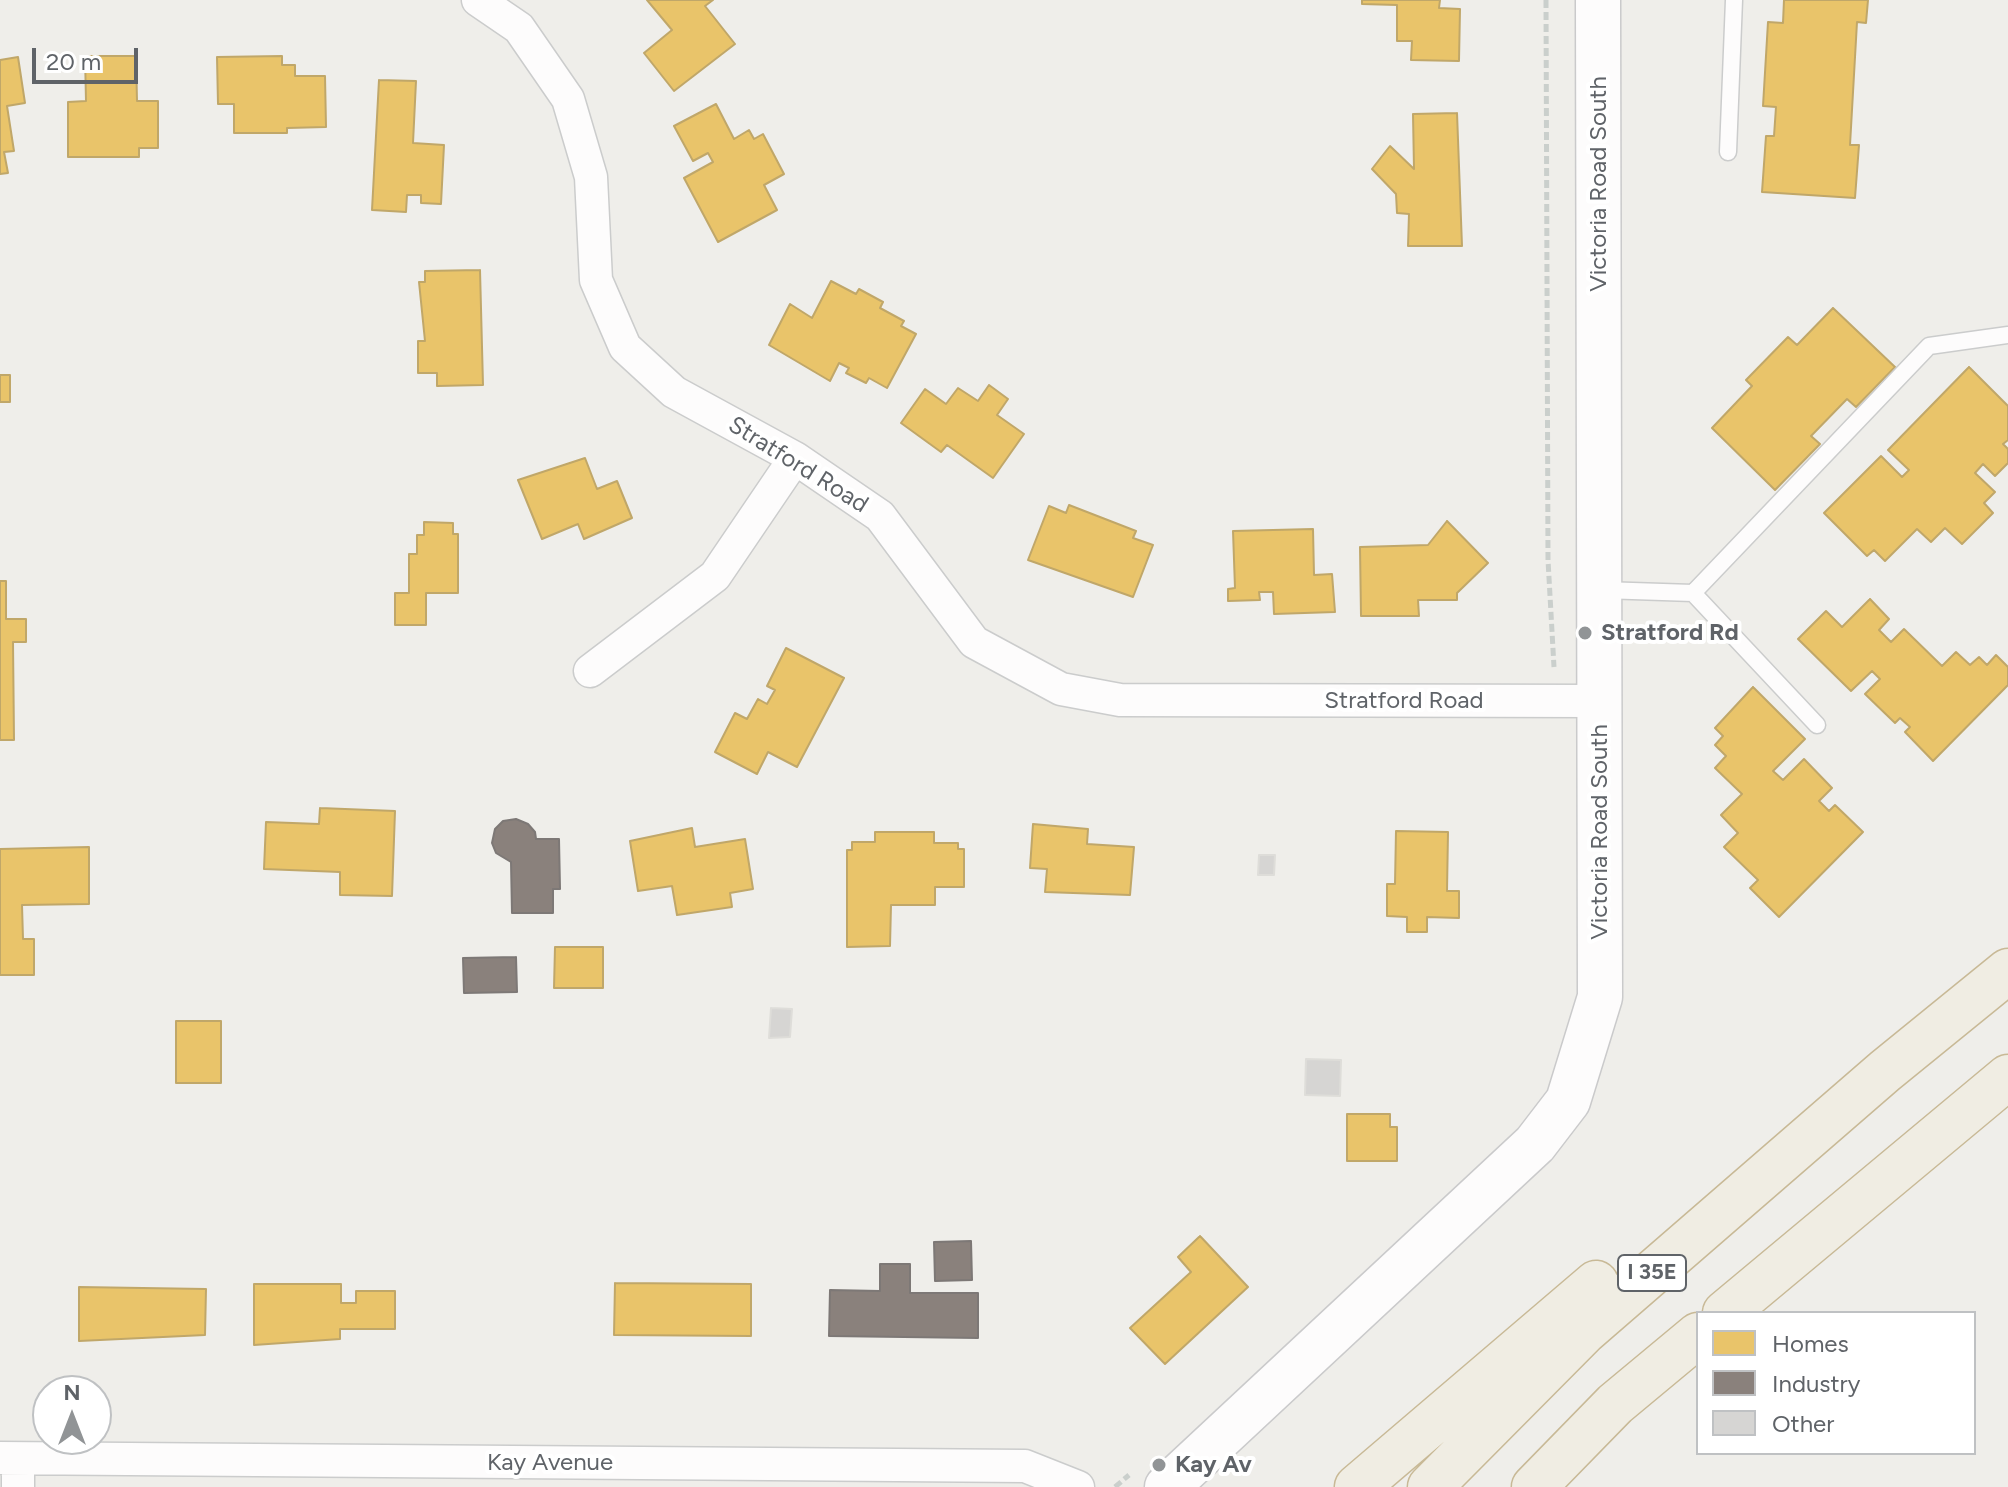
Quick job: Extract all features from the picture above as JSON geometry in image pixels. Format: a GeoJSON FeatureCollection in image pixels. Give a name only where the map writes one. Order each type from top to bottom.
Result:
{"type":"FeatureCollection","features":[{"type":"Feature","properties":{"kind":"highway","name":"I 35E"},"geometry":{"type":"LineString","coordinates":[[1430,1487],[1584,1332],[1885,1071],[2008,971]]}},
{"type":"Feature","properties":{"kind":"highway"},"geometry":{"type":"LineString","coordinates":[[1357,1487],[1638,1247],[1885,1071]]}},
{"type":"Feature","properties":{"kind":"highway"},"geometry":{"type":"LineString","coordinates":[[1727,1311],[2008,1077]]}},
{"type":"Feature","properties":{"kind":"highway"},"geometry":{"type":"LineString","coordinates":[[1534,1487],[1615,1404],[1696,1337]]}},
{"type":"Feature","properties":{"kind":"street","name":"Stratford Road"},"geometry":{"type":"LineString","coordinates":[[478,0],[519,28],[568,99],[591,177],[596,280],[625,347],[674,392],[795,458],[880,516],[974,642],[1061,689],[1120,700],[1600,701]]}},
{"type":"Feature","properties":{"kind":"street","name":"Victoria Road South"},"geometry":{"type":"LineString","coordinates":[[1153,1476],[1535,1144],[1568,1101],[1600,997],[1598,0]]}},
{"type":"Feature","properties":{"kind":"street"},"geometry":{"type":"LineString","coordinates":[[590,671],[715,576],[795,458]]}},
{"type":"Feature","properties":{"kind":"street","name":"Kay Avenue"},"geometry":{"type":"LineString","coordinates":[[12,1468],[1025,1466],[1078,1487]]}},
{"type":"Feature","properties":{"kind":"lane"},"geometry":{"type":"LineString","coordinates":[[1728,152],[1734,0]]}},
{"type":"Feature","properties":{"kind":"lane"},"geometry":{"type":"LineString","coordinates":[[1693,593],[1929,346],[2008,335]]}},
{"type":"Feature","properties":{"kind":"lane"},"geometry":{"type":"LineString","coordinates":[[1600,590],[1693,593],[1817,725]]}},
{"type":"Feature","properties":{"kind":"path"},"geometry":{"type":"LineString","coordinates":[[1546,0],[1548,560],[1556,701]]}},
{"type":"Feature","properties":{"kind":"path"},"geometry":{"type":"LineString","coordinates":[[1115,1487],[1153,1476]]}},
{"type":"Feature","properties":{"kind":"building: Homes"},"geometry":{"type":"Polygon","coordinates":[[[647,0],[713,0],[705,6],[735,44],[674,91],[644,53],[672,30],[647,0]]]}},
{"type":"Feature","properties":{"kind":"building: Homes"},"geometry":{"type":"Polygon","coordinates":[[[1362,0],[1440,0],[1439,8],[1460,9],[1459,61],[1411,60],[1412,41],[1397,41],[1397,5],[1362,4],[1362,0]]]}},
{"type":"Feature","properties":{"kind":"building: Homes"},"geometry":{"type":"Polygon","coordinates":[[[1784,0],[1868,0],[1866,23],[1857,22],[1850,145],[1859,145],[1855,198],[1762,192],[1766,136],[1774,136],[1776,107],[1763,106],[1768,22],[1783,23],[1784,0]]]}},
{"type":"Feature","properties":{"kind":"building: Homes"},"geometry":{"type":"Polygon","coordinates":[[[85,56],[136,56],[137,101],[158,101],[158,148],[139,148],[139,157],[68,157],[68,102],[86,101],[85,56]]]}},
{"type":"Feature","properties":{"kind":"building: Homes"},"geometry":{"type":"Polygon","coordinates":[[[282,56],[282,65],[295,65],[295,76],[325,76],[326,127],[287,128],[287,133],[234,133],[234,104],[218,104],[217,57],[282,56]]]}},
{"type":"Feature","properties":{"kind":"building: Homes"},"geometry":{"type":"Polygon","coordinates":[[[18,57],[25,103],[7,106],[14,151],[4,152],[8,173],[0,174],[0,60],[18,57]]]}},
{"type":"Feature","properties":{"kind":"building: Homes"},"geometry":{"type":"Polygon","coordinates":[[[379,80],[416,81],[413,143],[444,145],[441,204],[421,203],[421,195],[407,195],[406,212],[372,210],[379,80]]]}},
{"type":"Feature","properties":{"kind":"building: Homes"},"geometry":{"type":"Polygon","coordinates":[[[716,104],[734,139],[749,130],[754,139],[763,134],[784,174],[764,185],[777,210],[718,242],[684,178],[713,162],[708,153],[693,161],[674,126],[716,104]]]}},
{"type":"Feature","properties":{"kind":"building: Homes"},"geometry":{"type":"Polygon","coordinates":[[[1457,113],[1462,246],[1408,246],[1409,214],[1397,213],[1396,194],[1372,169],[1390,146],[1414,169],[1413,114],[1457,113]]]}},
{"type":"Feature","properties":{"kind":"building: Homes"},"geometry":{"type":"Polygon","coordinates":[[[480,270],[483,385],[437,386],[437,373],[418,373],[418,341],[425,341],[419,282],[425,282],[425,271],[480,270]]]}},
{"type":"Feature","properties":{"kind":"building: Homes"},"geometry":{"type":"Polygon","coordinates":[[[831,281],[856,294],[859,289],[883,302],[880,308],[904,321],[901,326],[916,334],[887,388],[869,378],[866,383],[846,373],[849,368],[839,363],[830,381],[769,345],[790,304],[812,318],[831,281]]]}},
{"type":"Feature","properties":{"kind":"building: Homes"},"geometry":{"type":"Polygon","coordinates":[[[1833,308],[1895,367],[1856,407],[1847,399],[1811,436],[1820,444],[1775,490],[1712,428],[1752,386],[1746,380],[1788,337],[1797,345],[1833,308]]]}},
{"type":"Feature","properties":{"kind":"building: Homes"},"geometry":{"type":"Polygon","coordinates":[[[1969,367],[2008,406],[2008,440],[2003,444],[2008,449],[2008,463],[1995,476],[1983,464],[1975,473],[1995,492],[1984,503],[1993,513],[1962,544],[1945,528],[1931,542],[1917,529],[1885,561],[1874,550],[1867,556],[1824,513],[1881,456],[1902,477],[1909,470],[1888,450],[1969,367]]]}},
{"type":"Feature","properties":{"kind":"building: Homes"},"geometry":{"type":"Polygon","coordinates":[[[0,375],[10,375],[10,402],[0,402],[0,375]]]}},
{"type":"Feature","properties":{"kind":"building: Homes"},"geometry":{"type":"Polygon","coordinates":[[[989,385],[1008,399],[997,415],[1024,434],[993,478],[947,445],[941,452],[901,423],[925,389],[946,404],[958,388],[978,401],[989,385]]]}},
{"type":"Feature","properties":{"kind":"building: Homes"},"geometry":{"type":"Polygon","coordinates":[[[585,458],[597,489],[617,481],[632,518],[584,539],[578,524],[542,539],[518,480],[585,458]]]}},
{"type":"Feature","properties":{"kind":"building: Homes"},"geometry":{"type":"Polygon","coordinates":[[[1069,505],[1136,531],[1133,538],[1153,545],[1133,597],[1028,560],[1049,506],[1066,513],[1069,505]]]}},
{"type":"Feature","properties":{"kind":"building: Homes"},"geometry":{"type":"Polygon","coordinates":[[[1447,521],[1488,563],[1457,593],[1457,600],[1418,600],[1419,616],[1361,616],[1360,547],[1428,545],[1447,521]]]}},
{"type":"Feature","properties":{"kind":"building: Homes"},"geometry":{"type":"Polygon","coordinates":[[[424,522],[453,523],[453,534],[458,534],[458,593],[426,593],[426,625],[395,625],[395,593],[409,593],[409,554],[417,554],[417,535],[424,535],[424,522]]]}},
{"type":"Feature","properties":{"kind":"building: Homes"},"geometry":{"type":"Polygon","coordinates":[[[1313,529],[1314,575],[1332,574],[1335,612],[1274,614],[1273,592],[1259,592],[1260,600],[1228,601],[1228,589],[1235,588],[1233,531],[1313,529]]]}},
{"type":"Feature","properties":{"kind":"building: Homes"},"geometry":{"type":"Polygon","coordinates":[[[0,581],[6,581],[6,619],[26,619],[26,642],[13,642],[14,740],[0,740],[0,581]]]}},
{"type":"Feature","properties":{"kind":"building: Homes"},"geometry":{"type":"Polygon","coordinates":[[[1870,599],[1889,619],[1879,630],[1891,642],[1904,629],[1942,666],[1956,652],[1970,665],[1979,657],[1987,665],[1996,655],[2008,667],[2008,685],[1933,761],[1905,732],[1910,727],[1900,718],[1895,723],[1865,694],[1880,679],[1872,671],[1851,691],[1798,639],[1826,611],[1842,627],[1870,599]]]}},
{"type":"Feature","properties":{"kind":"building: Homes"},"geometry":{"type":"Polygon","coordinates":[[[786,648],[844,678],[797,767],[768,752],[757,774],[715,752],[735,713],[747,719],[758,699],[767,704],[775,690],[767,686],[786,648]]]}},
{"type":"Feature","properties":{"kind":"building: Homes"},"geometry":{"type":"Polygon","coordinates":[[[1753,687],[1805,739],[1773,771],[1783,780],[1804,759],[1832,788],[1819,801],[1829,811],[1835,805],[1863,832],[1779,917],[1750,888],[1758,880],[1724,847],[1738,833],[1721,815],[1742,794],[1715,768],[1726,756],[1715,745],[1723,736],[1715,728],[1753,687]]]}},
{"type":"Feature","properties":{"kind":"building: Homes"},"geometry":{"type":"Polygon","coordinates":[[[320,808],[395,811],[392,896],[340,895],[340,872],[264,869],[266,822],[319,824],[320,808]]]}},
{"type":"Feature","properties":{"kind":"building: Homes"},"geometry":{"type":"Polygon","coordinates":[[[1033,824],[1088,829],[1087,844],[1134,847],[1130,895],[1045,892],[1047,869],[1030,868],[1033,824]]]}},
{"type":"Feature","properties":{"kind":"building: Homes"},"geometry":{"type":"Polygon","coordinates":[[[692,828],[695,847],[745,839],[753,889],[730,893],[732,907],[677,915],[672,886],[638,891],[630,841],[692,828]]]}},
{"type":"Feature","properties":{"kind":"building: Homes"},"geometry":{"type":"Polygon","coordinates":[[[1396,831],[1448,832],[1447,891],[1459,891],[1459,918],[1427,917],[1427,932],[1407,932],[1407,917],[1387,916],[1387,884],[1395,884],[1396,831]]]}},
{"type":"Feature","properties":{"kind":"building: Homes"},"geometry":{"type":"Polygon","coordinates":[[[875,832],[934,832],[934,843],[958,843],[958,849],[964,849],[964,887],[935,887],[935,905],[891,905],[890,946],[847,947],[847,850],[852,850],[852,842],[875,842],[875,832]]]}},
{"type":"Feature","properties":{"kind":"building: Homes"},"geometry":{"type":"Polygon","coordinates":[[[89,847],[89,904],[22,905],[23,939],[34,939],[34,975],[0,975],[0,849],[89,847]]]}},
{"type":"Feature","properties":{"kind":"building: Homes"},"geometry":{"type":"Polygon","coordinates":[[[555,947],[603,947],[603,988],[554,988],[555,947]]]}},
{"type":"Feature","properties":{"kind":"building: Homes"},"geometry":{"type":"Polygon","coordinates":[[[176,1021],[221,1021],[221,1083],[176,1083],[176,1021]]]}},
{"type":"Feature","properties":{"kind":"building: Homes"},"geometry":{"type":"Polygon","coordinates":[[[1347,1114],[1390,1114],[1390,1127],[1397,1127],[1397,1161],[1347,1161],[1347,1114]]]}},
{"type":"Feature","properties":{"kind":"building: Homes"},"geometry":{"type":"Polygon","coordinates":[[[1200,1236],[1248,1287],[1165,1364],[1130,1328],[1191,1272],[1178,1257],[1200,1236]]]}},
{"type":"Feature","properties":{"kind":"building: Homes"},"geometry":{"type":"Polygon","coordinates":[[[615,1283],[751,1284],[751,1336],[614,1335],[615,1283]]]}},
{"type":"Feature","properties":{"kind":"building: Homes"},"geometry":{"type":"Polygon","coordinates":[[[254,1284],[341,1284],[341,1303],[356,1303],[356,1291],[395,1291],[395,1329],[340,1329],[340,1339],[254,1345],[254,1284]]]}},
{"type":"Feature","properties":{"kind":"building: Homes"},"geometry":{"type":"Polygon","coordinates":[[[79,1287],[206,1289],[205,1335],[79,1341],[79,1287]]]}},
{"type":"Feature","properties":{"kind":"building: Industry"},"geometry":{"type":"Polygon","coordinates":[[[516,819],[528,824],[535,832],[536,839],[559,839],[560,889],[553,889],[553,913],[512,913],[511,862],[496,853],[492,843],[495,829],[503,821],[516,819]]]}},
{"type":"Feature","properties":{"kind":"building: Industry"},"geometry":{"type":"Polygon","coordinates":[[[516,957],[517,992],[464,993],[463,958],[516,957]]]}},
{"type":"Feature","properties":{"kind":"building: Industry"},"geometry":{"type":"Polygon","coordinates":[[[971,1241],[972,1280],[935,1281],[934,1242],[971,1241]]]}},
{"type":"Feature","properties":{"kind":"building: Industry"},"geometry":{"type":"Polygon","coordinates":[[[880,1264],[910,1264],[910,1293],[978,1293],[978,1338],[829,1336],[830,1290],[880,1291],[880,1264]]]}},
{"type":"Feature","properties":{"kind":"building: Other"},"geometry":{"type":"Polygon","coordinates":[[[1259,855],[1275,855],[1274,875],[1258,875],[1259,855]]]}},
{"type":"Feature","properties":{"kind":"building: Other"},"geometry":{"type":"Polygon","coordinates":[[[771,1008],[792,1009],[790,1037],[769,1038],[771,1008]]]}},
{"type":"Feature","properties":{"kind":"building: Other"},"geometry":{"type":"Polygon","coordinates":[[[1306,1059],[1341,1060],[1340,1096],[1305,1095],[1306,1059]]]}},
{"type":"Feature","properties":{"kind":"place","name":"Stratford Rd"},"geometry":{"type":"Point","coordinates":[1585,633]}},
{"type":"Feature","properties":{"kind":"place","name":"Kay Av"},"geometry":{"type":"Point","coordinates":[1159,1465]}}]}
